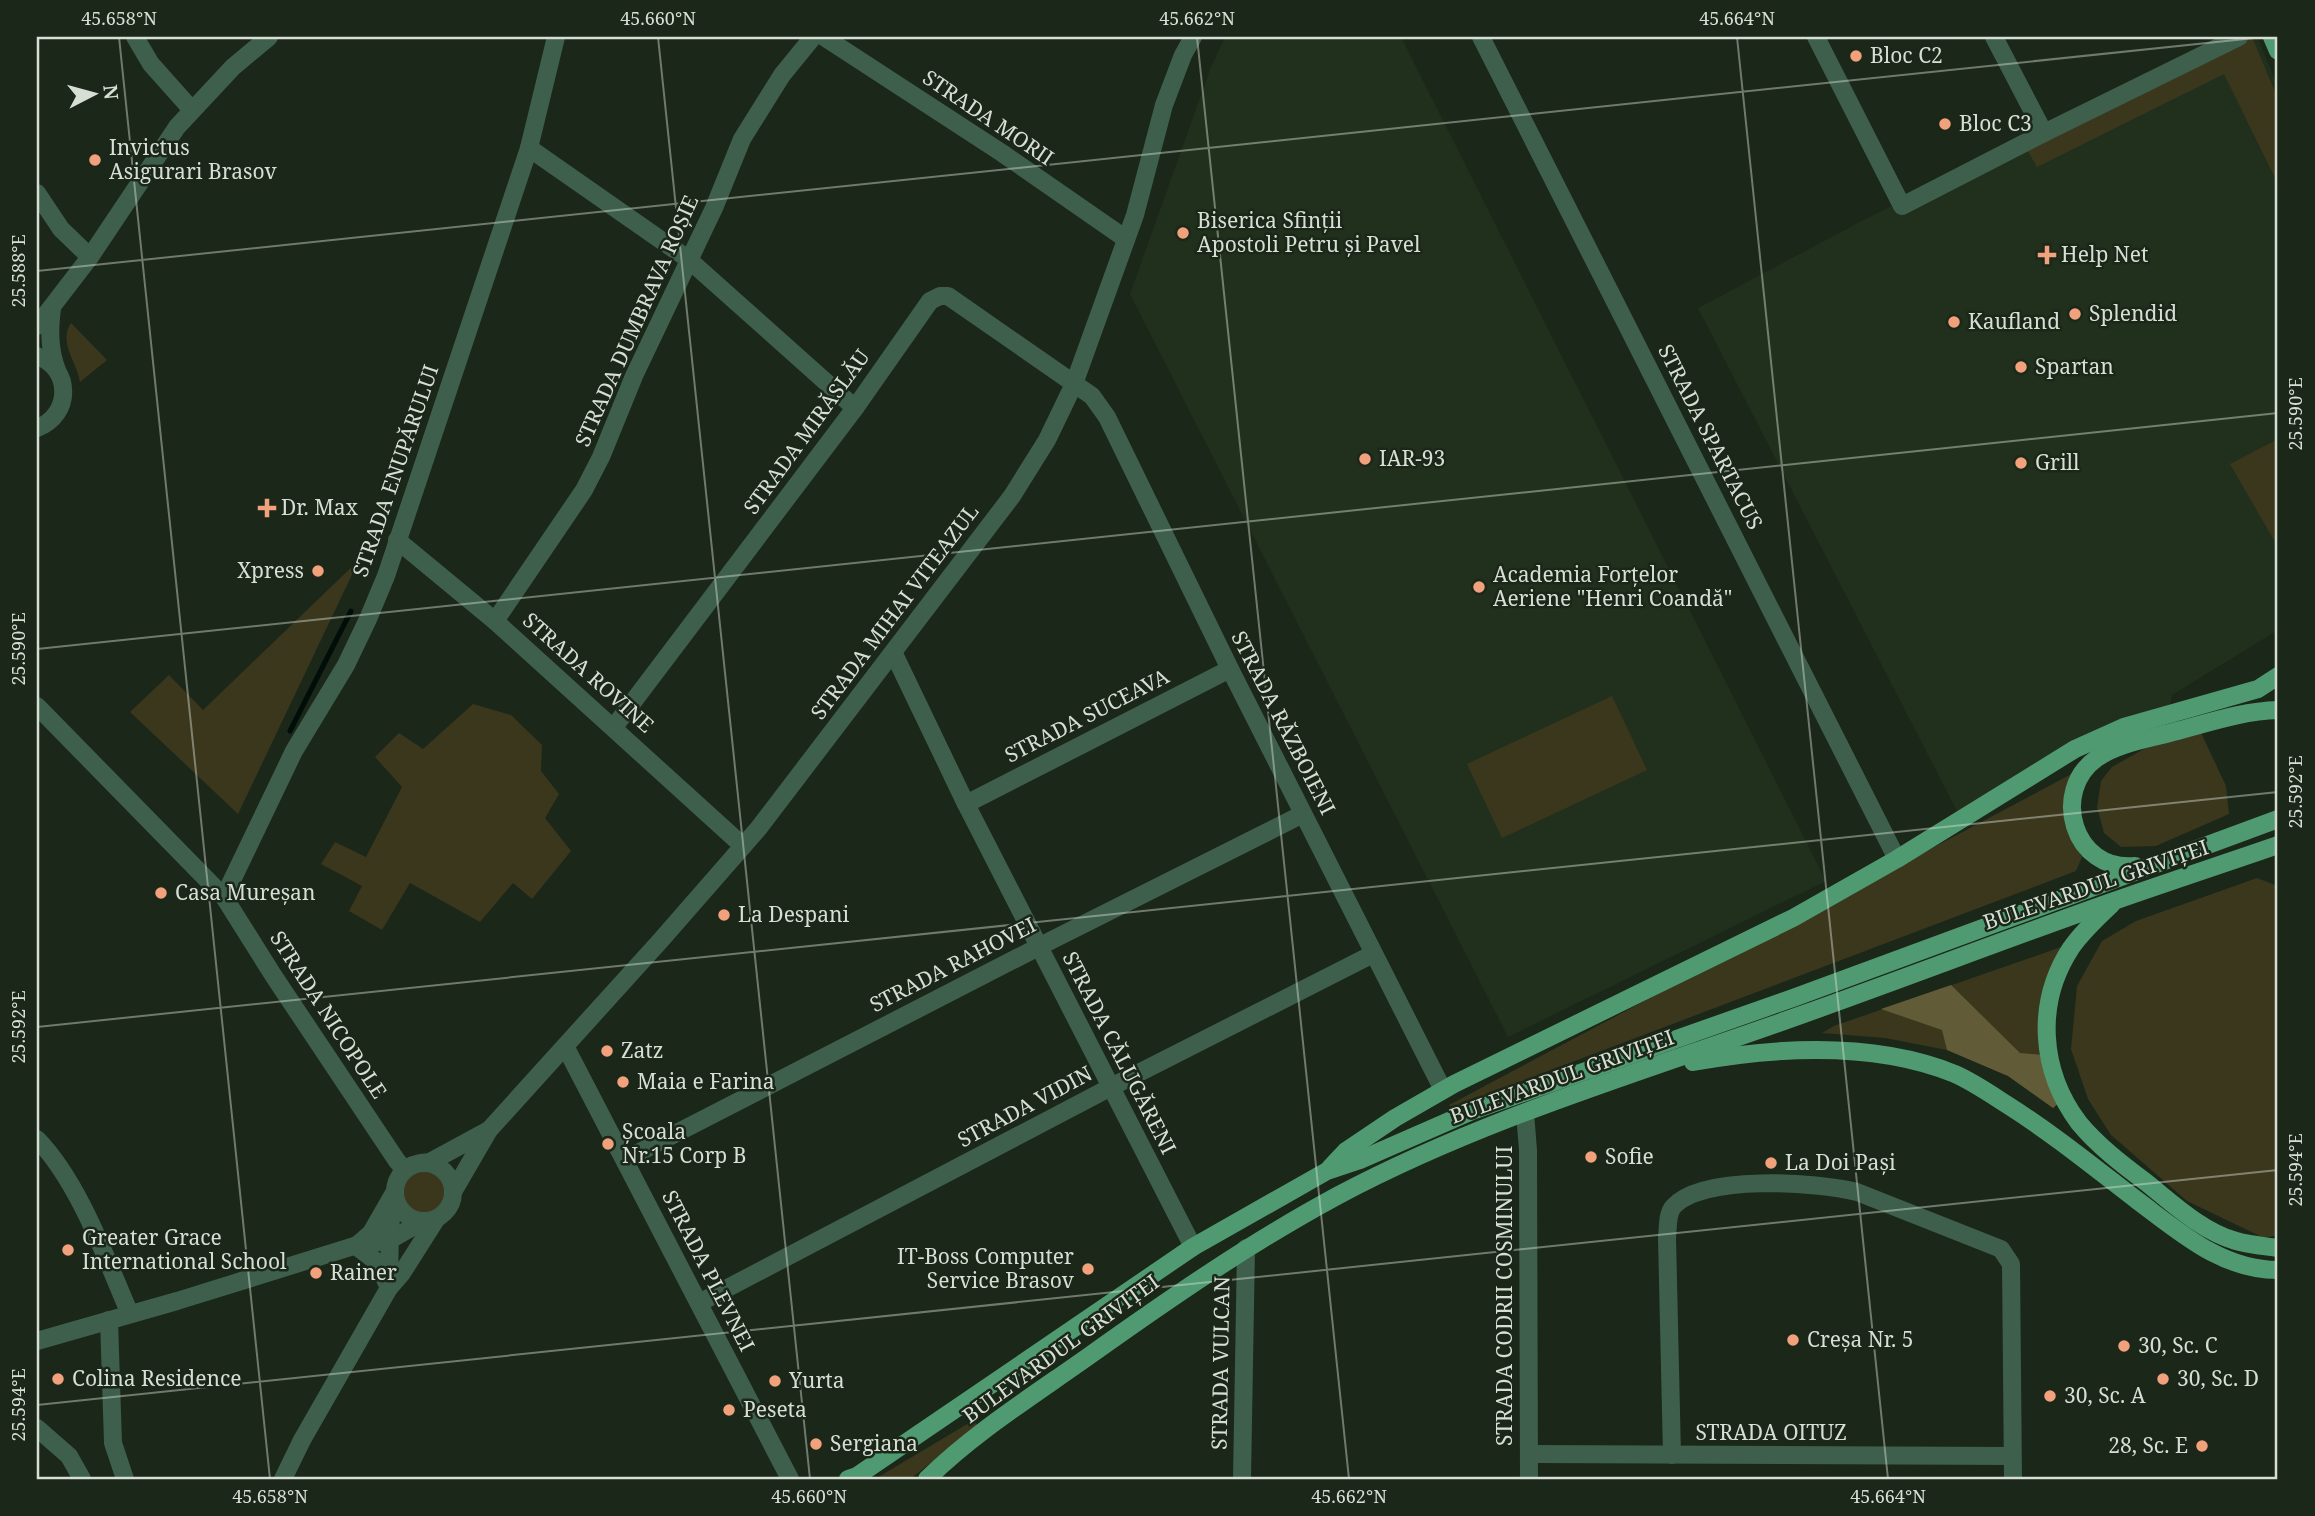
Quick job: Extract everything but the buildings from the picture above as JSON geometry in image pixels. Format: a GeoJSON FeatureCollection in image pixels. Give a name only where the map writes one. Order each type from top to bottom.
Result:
{"type":"FeatureCollection","features":[{"type":"Feature","properties":{"kind":"main road"},"geometry":{"type":"LineString","coordinates":[[2272,37],[2278,51]]}},
{"type":"Feature","properties":{"kind":"main road","name":"BULEVARDUL GRIVIȚEI"},"geometry":{"type":"LineString","coordinates":[[1326,1171],[1346,1151],[1443,1090],[1793,918],[1897,859],[2076,749],[2103,735],[2168,713],[2258,689],[2278,676]]}},
{"type":"Feature","properties":{"kind":"main road"},"geometry":{"type":"LineString","coordinates":[[2166,859],[2123,867],[2110,865],[2092,855],[2079,837],[2072,806],[2078,780],[2085,769],[2098,757],[2140,741],[2244,713],[2278,710]]}},
{"type":"Feature","properties":{"kind":"main road","name":"BULEVARDUL GRIVIȚEI"},"geometry":{"type":"LineString","coordinates":[[848,1479],[910,1442],[1193,1247],[1326,1171],[1360,1160],[1472,1111],[1793,998],[2278,819]]}},
{"type":"Feature","properties":{"kind":"main road","name":"BULEVARDUL GRIVIȚEI"},"geometry":{"type":"LineString","coordinates":[[927,1479],[1024,1401],[1178,1292],[1246,1248],[1338,1195],[1433,1151],[1525,1113],[1811,1012],[2115,900],[2271,848]]}},
{"type":"Feature","properties":{"kind":"main road"},"geometry":{"type":"LineString","coordinates":[[2115,900],[2071,948],[2058,972],[2051,993],[2046,1029],[2049,1057],[2056,1083],[2066,1104],[2094,1139],[2177,1207],[2207,1227],[2234,1240],[2278,1248]]}},
{"type":"Feature","properties":{"kind":"main road"},"geometry":{"type":"LineString","coordinates":[[1638,1072],[1736,1054],[1778,1051],[1846,1052],[1928,1065],[1980,1087],[2041,1126],[2180,1232],[2216,1255],[2241,1266],[2278,1270]]}},
{"type":"Feature","properties":{"kind":"street"},"geometry":{"type":"LineString","coordinates":[[135,37],[151,64],[192,110]]}},
{"type":"Feature","properties":{"kind":"street"},"geometry":{"type":"LineString","coordinates":[[37,327],[90,257],[177,127],[233,67],[269,37]]}},
{"type":"Feature","properties":{"kind":"street","name":"STRADA ENUPĂRULUI"},"geometry":{"type":"LineString","coordinates":[[224,897],[294,751],[352,654],[382,587],[529,148],[556,37]]}},
{"type":"Feature","properties":{"kind":"street","name":"STRADA DUMBRAVA ROȘIE"},"geometry":{"type":"LineString","coordinates":[[495,621],[584,489],[601,457],[634,376],[713,208],[742,139],[782,75],[813,37]]}},
{"type":"Feature","properties":{"kind":"street","name":"STRADA MORII"},"geometry":{"type":"LineString","coordinates":[[824,37],[1002,153],[1126,239]]}},
{"type":"Feature","properties":{"kind":"street","name":"STRADA MIHAI VITEAZUL"},"geometry":{"type":"LineString","coordinates":[[453,1192],[489,1130],[743,846],[894,654],[1012,496],[1047,440],[1074,384],[1135,215],[1164,105],[1183,55],[1193,37]]}},
{"type":"Feature","properties":{"kind":"street","name":"STRADA SPARTACUS"},"geometry":{"type":"LineString","coordinates":[[1481,37],[1897,859]]}},
{"type":"Feature","properties":{"kind":"street"},"geometry":{"type":"LineString","coordinates":[[1816,37],[1902,206],[2239,37]]}},
{"type":"Feature","properties":{"kind":"street"},"geometry":{"type":"LineString","coordinates":[[1994,37],[2044,133]]}},
{"type":"Feature","properties":{"kind":"street"},"geometry":{"type":"LineString","coordinates":[[529,148],[688,259],[855,408]]}},
{"type":"Feature","properties":{"kind":"street"},"geometry":{"type":"LineString","coordinates":[[37,193],[61,229],[90,257]]}},
{"type":"Feature","properties":{"kind":"street","name":"STRADA MIRĂSLĂU"},"geometry":{"type":"LineString","coordinates":[[614,727],[855,408],[930,301],[940,296],[953,299],[1074,384]]}},
{"type":"Feature","properties":{"kind":"street"},"geometry":{"type":"LineString","coordinates":[[37,428],[53,418],[63,402],[64,389],[52,358],[52,309]]}},
{"type":"Feature","properties":{"kind":"street"},"geometry":{"type":"LineString","coordinates":[[37,356],[48,361],[57,370]]}},
{"type":"Feature","properties":{"kind":"street","name":"STRADA RĂZBOIENI"},"geometry":{"type":"LineString","coordinates":[[1074,384],[1092,396],[1107,417],[1230,669],[1443,1090]]}},
{"type":"Feature","properties":{"kind":"street","name":"STRADA ROVINE"},"geometry":{"type":"LineString","coordinates":[[397,540],[495,621],[743,846]]}},
{"type":"Feature","properties":{"kind":"street","name":"STRADA CĂLUGĂRENI"},"geometry":{"type":"LineString","coordinates":[[894,654],[966,804],[1193,1247]]}},
{"type":"Feature","properties":{"kind":"street","name":"STRADA SUCEAVA"},"geometry":{"type":"LineString","coordinates":[[966,804],[1230,669]]}},
{"type":"Feature","properties":{"kind":"street","name":"STRADA NICOPOLE"},"geometry":{"type":"LineString","coordinates":[[37,706],[224,897],[278,984],[397,1161],[413,1166]]}},
{"type":"Feature","properties":{"kind":"street","name":"STRADA RAHOVEI"},"geometry":{"type":"LineString","coordinates":[[626,1159],[1303,814]]}},
{"type":"Feature","properties":{"kind":"street","name":"STRADA VIDIN"},"geometry":{"type":"LineString","coordinates":[[699,1303],[1111,1087],[1373,954]]}},
{"type":"Feature","properties":{"kind":"street","name":"STRADA PLEVNEI"},"geometry":{"type":"LineString","coordinates":[[565,1046],[790,1479]]}},
{"type":"Feature","properties":{"kind":"street","name":"STRADA CODRII COSMINULUI"},"geometry":{"type":"LineString","coordinates":[[1525,1113],[1528,1150],[1529,1479]]}},
{"type":"Feature","properties":{"kind":"street","name":"STRADA MIHAI VITEAZUL"},"geometry":{"type":"LineString","coordinates":[[413,1166],[430,1162],[489,1130]]}},
{"type":"Feature","properties":{"kind":"street"},"geometry":{"type":"LineString","coordinates":[[37,1139],[53,1157],[70,1184],[130,1314]]}},
{"type":"Feature","properties":{"kind":"street"},"geometry":{"type":"LineString","coordinates":[[37,1340],[356,1246],[390,1240],[449,1207],[453,1192],[451,1182],[443,1170],[435,1165],[413,1166],[397,1180],[390,1226],[390,1240],[389,1288]]}},
{"type":"Feature","properties":{"kind":"street"},"geometry":{"type":"LineString","coordinates":[[1672,1455],[1667,1238],[1670,1210],[1679,1200],[1697,1191],[1725,1186],[1788,1183],[1835,1186],[1857,1192],[2001,1249],[2007,1256],[2011,1264],[2013,1479]]}},
{"type":"Feature","properties":{"kind":"street"},"geometry":{"type":"LineString","coordinates":[[395,1195],[405,1214],[430,1220]]}},
{"type":"Feature","properties":{"kind":"street"},"geometry":{"type":"LineString","coordinates":[[356,1246],[372,1233],[395,1195]]}},
{"type":"Feature","properties":{"kind":"street"},"geometry":{"type":"LineString","coordinates":[[283,1479],[302,1440],[389,1288],[402,1273],[430,1220]]}},
{"type":"Feature","properties":{"kind":"street"},"geometry":{"type":"LineString","coordinates":[[356,1246],[377,1262],[389,1288]]}},
{"type":"Feature","properties":{"kind":"street","name":"STRADA VULCAN"},"geometry":{"type":"LineString","coordinates":[[1242,1479],[1246,1248]]}},
{"type":"Feature","properties":{"kind":"street"},"geometry":{"type":"LineString","coordinates":[[109,1320],[113,1443],[125,1479]]}},
{"type":"Feature","properties":{"kind":"street"},"geometry":{"type":"LineString","coordinates":[[37,1428],[69,1456],[82,1479]]}},
{"type":"Feature","properties":{"kind":"street","name":"STRADA OITUZ"},"geometry":{"type":"LineString","coordinates":[[1529,1454],[2012,1456]]}},
{"type":"Feature","properties":{"kind":"shaded area","name":"Academia Forțelor Aeriene \"Henri Coandă\""},"geometry":{"type":"Polygon","coordinates":[[[1225,37],[1401,37],[1826,881],[1508,1037],[1130,294],[1211,67],[1225,37]]]}},
{"type":"Feature","properties":{"kind":"shaded area"},"geometry":{"type":"Polygon","coordinates":[[[2223,37],[2257,37],[2278,86],[2278,630],[2172,695],[2170,705],[1959,815],[1698,308],[1858,223],[2223,37]]]}},
{"type":"Feature","properties":{"kind":"shaded area"},"geometry":{"type":"Polygon","coordinates":[[[2252,37],[2278,99],[2278,184],[2224,74],[2037,167],[2026,148],[2252,37]]]}},
{"type":"Feature","properties":{"kind":"shaded area"},"geometry":{"type":"Polygon","coordinates":[[[71,323],[107,360],[80,382],[67,345],[66,337],[71,323]]]}},
{"type":"Feature","properties":{"kind":"shaded area"},"geometry":{"type":"Polygon","coordinates":[[[2278,439],[2278,547],[2230,464],[2278,439]]]}},
{"type":"Feature","properties":{"kind":"shaded area"},"geometry":{"type":"Polygon","coordinates":[[[359,560],[238,814],[130,712],[169,675],[203,710],[359,560]]]}},
{"type":"Feature","properties":{"kind":"shaded area"},"geometry":{"type":"Polygon","coordinates":[[[1612,696],[1647,770],[1502,838],[1467,764],[1612,696]]]}},
{"type":"Feature","properties":{"kind":"shaded area"},"geometry":{"type":"Polygon","coordinates":[[[473,704],[511,715],[542,745],[541,771],[559,794],[545,818],[571,851],[532,899],[513,883],[480,922],[410,883],[382,930],[349,911],[362,886],[321,864],[335,842],[366,857],[402,787],[375,757],[399,733],[423,749],[473,704]]]}},
{"type":"Feature","properties":{"kind":"shaded area"},"geometry":{"type":"Polygon","coordinates":[[[2195,720],[2226,786],[2229,814],[2156,846],[2121,847],[2104,833],[2097,807],[2101,781],[2112,767],[2195,720]]]}},
{"type":"Feature","properties":{"kind":"shaded area"},"geometry":{"type":"Polygon","coordinates":[[[2079,770],[2074,841],[2082,857],[2076,871],[1451,1108],[1449,1105],[2079,770]]]}},
{"type":"Feature","properties":{"kind":"shaded area"},"geometry":{"type":"Polygon","coordinates":[[[2257,878],[2278,886],[2278,1235],[2264,1238],[2187,1201],[2111,1135],[2088,1099],[2071,1049],[2077,986],[2102,941],[2136,921],[2257,878]]]}},
{"type":"Feature","properties":{"kind":"shaded area"},"geometry":{"type":"Polygon","coordinates":[[[2067,945],[2047,983],[2053,1108],[2008,1076],[1947,1050],[1885,1038],[1822,1033],[1834,1026],[2067,945]]]}},
{"type":"Feature","properties":{"kind":"shaded area"},"geometry":{"type":"Polygon","coordinates":[[[1951,985],[2020,1053],[2044,1055],[2059,1103],[2053,1108],[2008,1076],[1947,1050],[1942,1030],[1881,1009],[1951,985]]]}},
{"type":"Feature","properties":{"kind":"shaded area"},"geometry":{"type":"Polygon","coordinates":[[[423,1171],[438,1178],[445,1193],[438,1208],[423,1215],[408,1208],[401,1193],[408,1178],[423,1171]]]}},
{"type":"Feature","properties":{"kind":"shaded area"},"geometry":{"type":"Polygon","coordinates":[[[974,1420],[978,1426],[910,1479],[875,1479],[974,1420]]]}},
{"type":"Feature","properties":{"kind":"waterway"},"geometry":{"type":"LineString","coordinates":[[290,731],[351,611]]}},
{"type":"Feature","properties":{"kind":"place","name":"Bloc C2"},"geometry":{"type":"Point","coordinates":[1856,56]}},
{"type":"Feature","properties":{"kind":"place","name":"Bloc C3"},"geometry":{"type":"Point","coordinates":[1945,124]}},
{"type":"Feature","properties":{"kind":"place","name":"Invictus Asigurari Brasov"},"geometry":{"type":"Point","coordinates":[95,160]}},
{"type":"Feature","properties":{"kind":"place","name":"Biserica Sfinții Apostoli Petru și Pavel"},"geometry":{"type":"Point","coordinates":[1183,233]}},
{"type":"Feature","properties":{"kind":"place","name":"Help Net"},"geometry":{"type":"Point","coordinates":[2047,255]}},
{"type":"Feature","properties":{"kind":"place","name":"Splendid"},"geometry":{"type":"Point","coordinates":[2075,314]}},
{"type":"Feature","properties":{"kind":"place","name":"Kaufland"},"geometry":{"type":"Point","coordinates":[1954,322]}},
{"type":"Feature","properties":{"kind":"place","name":"Spartan"},"geometry":{"type":"Point","coordinates":[2021,367]}},
{"type":"Feature","properties":{"kind":"place","name":"IAR-93"},"geometry":{"type":"Point","coordinates":[1365,459]}},
{"type":"Feature","properties":{"kind":"place","name":"Grill"},"geometry":{"type":"Point","coordinates":[2021,463]}},
{"type":"Feature","properties":{"kind":"place","name":"Dr. Max"},"geometry":{"type":"Point","coordinates":[267,508]}},
{"type":"Feature","properties":{"kind":"place","name":"Xpress"},"geometry":{"type":"Point","coordinates":[318,571]}},
{"type":"Feature","properties":{"kind":"place","name":"Academia Forțelor Aeriene \"Henri Coandă\""},"geometry":{"type":"Point","coordinates":[1479,587]}},
{"type":"Feature","properties":{"kind":"place","name":"Casa Mureșan"},"geometry":{"type":"Point","coordinates":[161,893]}},
{"type":"Feature","properties":{"kind":"place","name":"La Despani"},"geometry":{"type":"Point","coordinates":[724,915]}},
{"type":"Feature","properties":{"kind":"place","name":"Zatz"},"geometry":{"type":"Point","coordinates":[607,1051]}},
{"type":"Feature","properties":{"kind":"place","name":"Maia e Farina"},"geometry":{"type":"Point","coordinates":[623,1082]}},
{"type":"Feature","properties":{"kind":"place","name":"Școala Nr.15 Corp B"},"geometry":{"type":"Point","coordinates":[608,1144]}},
{"type":"Feature","properties":{"kind":"place","name":"Sofie"},"geometry":{"type":"Point","coordinates":[1591,1157]}},
{"type":"Feature","properties":{"kind":"place","name":"La Doi Pași"},"geometry":{"type":"Point","coordinates":[1771,1163]}},
{"type":"Feature","properties":{"kind":"place","name":"Greater Grace International School"},"geometry":{"type":"Point","coordinates":[68,1250]}},
{"type":"Feature","properties":{"kind":"place","name":"IT-Boss Computer Service Brasov"},"geometry":{"type":"Point","coordinates":[1088,1269]}},
{"type":"Feature","properties":{"kind":"place","name":"Rainer"},"geometry":{"type":"Point","coordinates":[316,1273]}},
{"type":"Feature","properties":{"kind":"place","name":"Creșa Nr. 5"},"geometry":{"type":"Point","coordinates":[1793,1340]}},
{"type":"Feature","properties":{"kind":"place","name":"30, Sc. C"},"geometry":{"type":"Point","coordinates":[2124,1346]}},
{"type":"Feature","properties":{"kind":"place","name":"Colina Residence"},"geometry":{"type":"Point","coordinates":[58,1379]}},
{"type":"Feature","properties":{"kind":"place","name":"30, Sc. D"},"geometry":{"type":"Point","coordinates":[2163,1379]}},
{"type":"Feature","properties":{"kind":"place","name":"Yurta"},"geometry":{"type":"Point","coordinates":[775,1381]}},
{"type":"Feature","properties":{"kind":"place","name":"30, Sc. A"},"geometry":{"type":"Point","coordinates":[2050,1396]}},
{"type":"Feature","properties":{"kind":"place","name":"Peseta"},"geometry":{"type":"Point","coordinates":[729,1410]}},
{"type":"Feature","properties":{"kind":"place","name":"Sergiana"},"geometry":{"type":"Point","coordinates":[816,1444]}},
{"type":"Feature","properties":{"kind":"place","name":"28, Sc. E"},"geometry":{"type":"Point","coordinates":[2202,1446]}}]}
